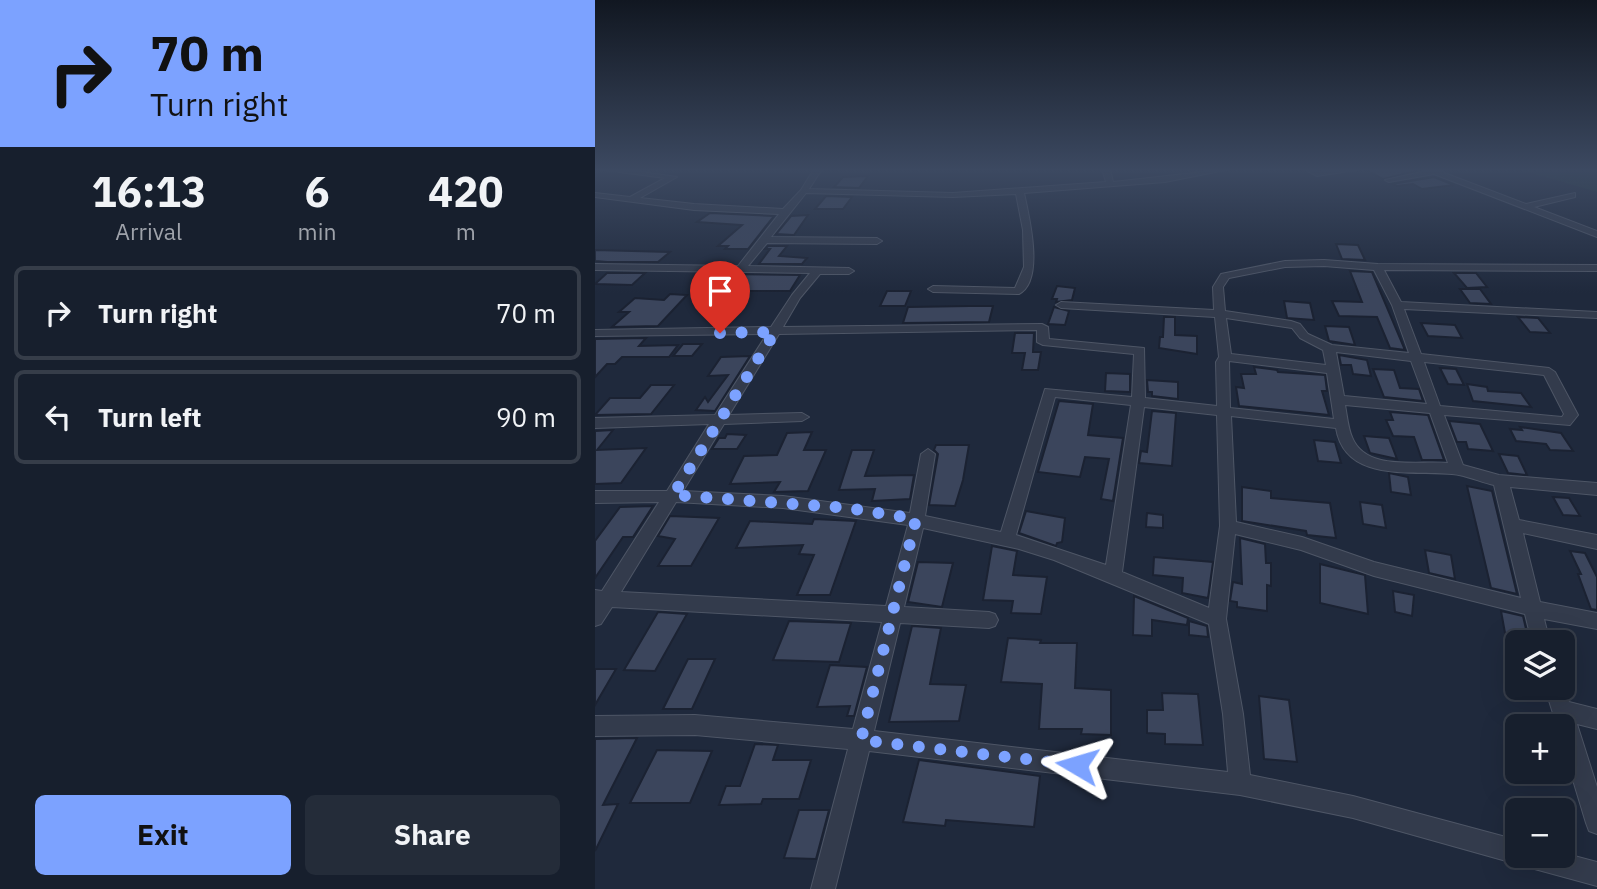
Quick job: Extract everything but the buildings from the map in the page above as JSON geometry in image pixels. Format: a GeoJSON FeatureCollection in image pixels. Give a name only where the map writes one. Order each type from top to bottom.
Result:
{"type":"FeatureCollection","features":[{"type":"Feature","properties":{"kind":"street"},"geometry":{"type":"LineString","coordinates":[[740,270],[767,240],[784,212],[765,210]]}},
{"type":"Feature","properties":{"kind":"street"},"geometry":{"type":"LineString","coordinates":[[933,289],[1019,291],[1029,267],[1022,210]]}},
{"type":"Feature","properties":{"kind":"street"},"geometry":{"type":"LineString","coordinates":[[1534,210],[1597,234]]}},
{"type":"Feature","properties":{"kind":"street"},"geometry":{"type":"LineString","coordinates":[[767,240],[877,241]]}},
{"type":"Feature","properties":{"kind":"street"},"geometry":{"type":"LineString","coordinates":[[1240,783],[1233,713],[1217,619],[1228,526],[1226,411],[1222,362],[1225,357],[1218,287],[1225,276],[1285,264],[1324,263],[1378,267],[1597,268]]}},
{"type":"Feature","properties":{"kind":"street"},"geometry":{"type":"LineString","coordinates":[[595,267],[849,271]]}},
{"type":"Feature","properties":{"kind":"street"},"geometry":{"type":"LineString","coordinates":[[1378,267],[1397,305],[1433,410],[1457,469]]}},
{"type":"Feature","properties":{"kind":"street"},"geometry":{"type":"LineString","coordinates":[[595,618],[601,598],[673,495],[796,297],[817,271]]}},
{"type":"Feature","properties":{"kind":"street"},"geometry":{"type":"LineString","coordinates":[[1061,305],[1220,314],[1287,323],[1296,327],[1304,336],[1329,348],[1549,372],[1571,415],[1565,422],[1338,400]]}},
{"type":"Feature","properties":{"kind":"street"},"geometry":{"type":"LineString","coordinates":[[1397,305],[1597,315]]}},
{"type":"Feature","properties":{"kind":"street"},"geometry":{"type":"LineString","coordinates":[[595,333],[1042,327],[1043,342],[1140,351],[1138,401],[1113,577]]}},
{"type":"Feature","properties":{"kind":"street"},"geometry":{"type":"LineString","coordinates":[[1329,348],[1340,424],[1348,449],[1367,461],[1385,466],[1457,469],[1501,482],[1597,489]]}},
{"type":"Feature","properties":{"kind":"street"},"geometry":{"type":"LineString","coordinates":[[1225,357],[1333,370]]}},
{"type":"Feature","properties":{"kind":"street"},"geometry":{"type":"LineString","coordinates":[[1007,540],[1050,392],[1340,424]]}},
{"type":"Feature","properties":{"kind":"street"},"geometry":{"type":"LineString","coordinates":[[595,423],[802,417]]}},
{"type":"Feature","properties":{"kind":"street"},"geometry":{"type":"LineString","coordinates":[[823,889],[916,519],[927,454]]}},
{"type":"Feature","properties":{"kind":"street"},"geometry":{"type":"LineString","coordinates":[[1501,482],[1515,525],[1537,630]]}},
{"type":"Feature","properties":{"kind":"street"},"geometry":{"type":"LineString","coordinates":[[595,497],[673,495],[848,508],[916,519],[1035,547],[1217,619]]}},
{"type":"Feature","properties":{"kind":"street"},"geometry":{"type":"LineString","coordinates":[[1515,525],[1597,542]]}},
{"type":"Feature","properties":{"kind":"street"},"geometry":{"type":"LineString","coordinates":[[1228,526],[1302,544],[1374,569],[1531,608],[1597,621]]}},
{"type":"Feature","properties":{"kind":"street"},"geometry":{"type":"LineString","coordinates":[[601,598],[893,612],[989,620]]}},
{"type":"Feature","properties":{"kind":"street"},"geometry":{"type":"LineString","coordinates":[[1558,700],[1597,823]]}},
{"type":"Feature","properties":{"kind":"street"},"geometry":{"type":"LineString","coordinates":[[1561,709],[1597,719]]}},
{"type":"Feature","properties":{"kind":"street"},"geometry":{"type":"LineString","coordinates":[[595,726],[695,725],[861,740],[1240,783],[1353,807],[1505,849]]}},
{"type":"Feature","properties":{"kind":"street"},"geometry":{"type":"LineString","coordinates":[[1575,868],[1597,874]]}},
{"type":"Feature","properties":{"kind":"route"},"geometry":{"type":"LineString","coordinates":[[720,333],[775,332],[673,495],[848,508],[916,519],[861,740],[1077,765]]}}]}
